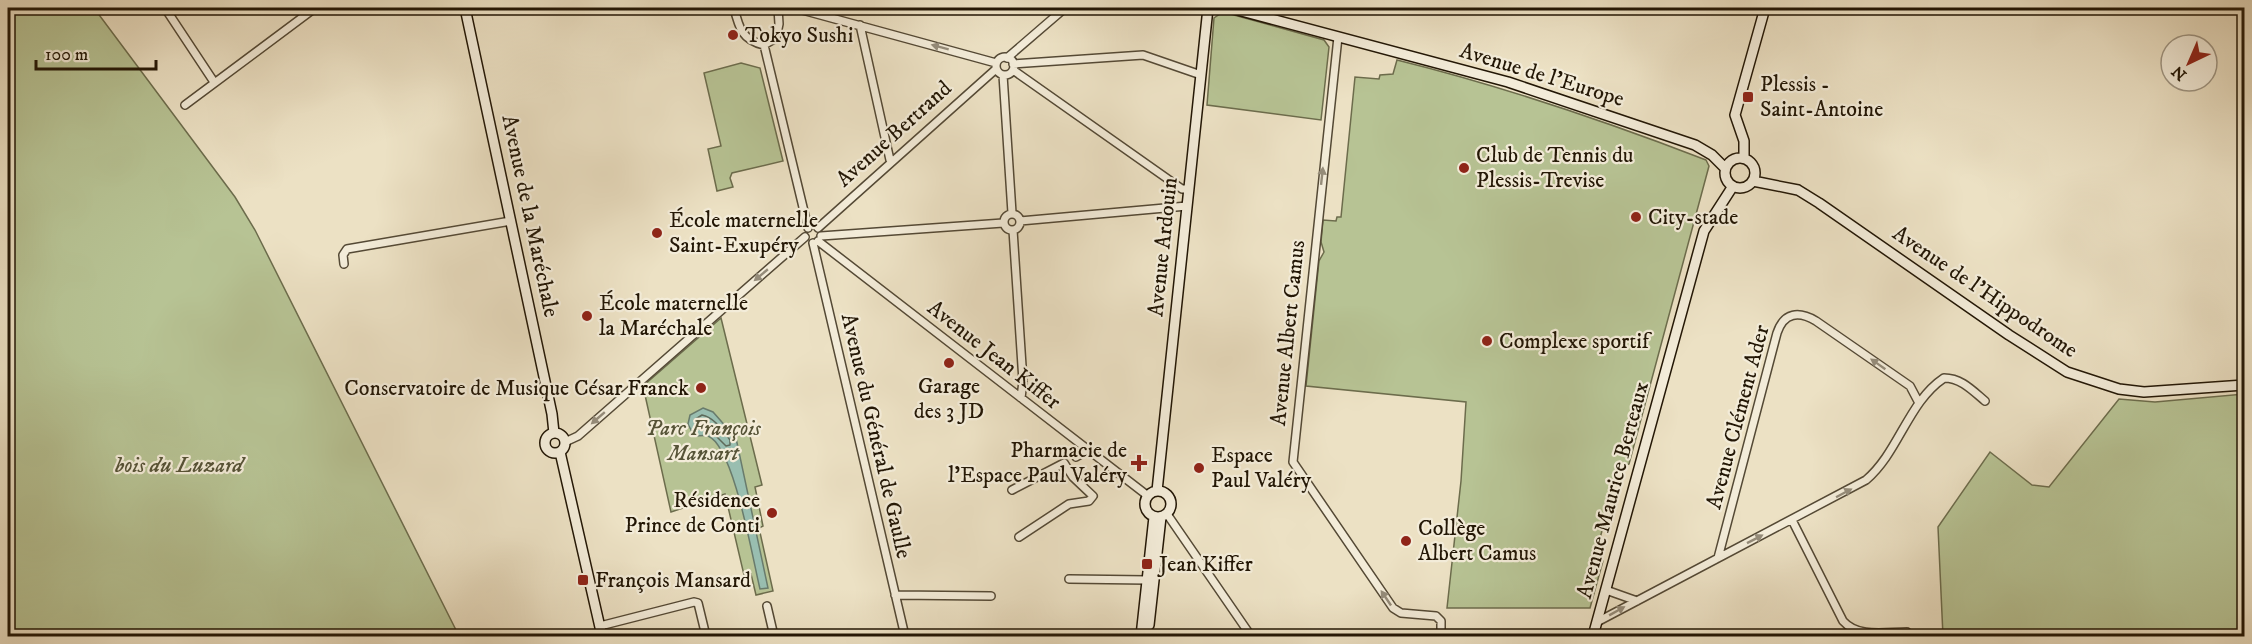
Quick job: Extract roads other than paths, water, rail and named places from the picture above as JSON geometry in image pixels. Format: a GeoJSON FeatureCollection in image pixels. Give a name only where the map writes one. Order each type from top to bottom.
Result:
{"type":"FeatureCollection","features":[{"type":"Feature","properties":{"kind":"street"},"geometry":{"type":"LineString","coordinates":[[165,8],[214,82]]}},
{"type":"Feature","properties":{"kind":"street"},"geometry":{"type":"LineString","coordinates":[[185,105],[315,8]]}},
{"type":"Feature","properties":{"kind":"street","name":"Avenue de la Maréchale"},"geometry":{"type":"LineString","coordinates":[[465,8],[552,414],[554,433]]}},
{"type":"Feature","properties":{"kind":"street"},"geometry":{"type":"LineString","coordinates":[[734,8],[739,29],[745,38],[764,45]]}},
{"type":"Feature","properties":{"kind":"street"},"geometry":{"type":"LineString","coordinates":[[764,45],[776,38],[780,24],[778,8]]}},
{"type":"Feature","properties":{"kind":"street"},"geometry":{"type":"LineString","coordinates":[[795,8],[996,66],[1002,75],[1012,213],[1020,221]]}},
{"type":"Feature","properties":{"kind":"street"},"geometry":{"type":"LineString","coordinates":[[1065,8],[1006,58],[1013,67],[1182,189],[1189,189]]}},
{"type":"Feature","properties":{"kind":"street","name":"Avenue Ardouin"},"geometry":{"type":"LineString","coordinates":[[1157,491],[1208,8]]}},
{"type":"Feature","properties":{"kind":"street","name":"Avenue de l'Europe"},"geometry":{"type":"LineString","coordinates":[[1230,8],[1508,82],[1695,146],[1712,155],[1725,168]]}},
{"type":"Feature","properties":{"kind":"street"},"geometry":{"type":"LineString","coordinates":[[1743,158],[1744,141],[1735,115],[1765,8]]}},
{"type":"Feature","properties":{"kind":"street"},"geometry":{"type":"LineString","coordinates":[[860,25],[890,160]]}},
{"type":"Feature","properties":{"kind":"street","name":"Avenue Albert Camus"},"geometry":{"type":"LineString","coordinates":[[1338,37],[1293,462],[1393,608],[1401,613],[1437,616],[1441,621],[1441,636]]}},
{"type":"Feature","properties":{"kind":"street"},"geometry":{"type":"LineString","coordinates":[[602,636],[560,452],[565,442],[578,436],[805,237],[808,228],[764,45]]}},
{"type":"Feature","properties":{"kind":"street"},"geometry":{"type":"LineString","coordinates":[[1013,67],[1143,55],[1201,75]]}},
{"type":"Feature","properties":{"kind":"street","name":"Avenue Bertrand"},"geometry":{"type":"LineString","coordinates":[[818,237],[890,160],[1006,58]]}},
{"type":"Feature","properties":{"kind":"street"},"geometry":{"type":"LineString","coordinates":[[1002,75],[1009,75],[1013,67]]}},
{"type":"Feature","properties":{"kind":"street"},"geometry":{"type":"LineString","coordinates":[[1743,158],[1754,167],[1753,180],[1746,187],[1733,186],[1725,176],[1725,168],[1731,160],[1743,158]]}},
{"type":"Feature","properties":{"kind":"street","name":"Avenue de l'Hippodrome"},"geometry":{"type":"LineString","coordinates":[[1753,180],[1798,190],[2009,335],[2067,372],[2120,389],[2144,392],[2244,386]]}},
{"type":"Feature","properties":{"kind":"street","name":"Avenue Maurice Berteaux"},"geometry":{"type":"LineString","coordinates":[[1593,636],[1704,231],[1733,186]]}},
{"type":"Feature","properties":{"kind":"street"},"geometry":{"type":"LineString","coordinates":[[1020,221],[1187,206]]}},
{"type":"Feature","properties":{"kind":"street"},"geometry":{"type":"LineString","coordinates":[[1003,223],[1007,215],[1012,213]]}},
{"type":"Feature","properties":{"kind":"street"},"geometry":{"type":"LineString","coordinates":[[344,264],[343,255],[347,249],[511,221]]}},
{"type":"Feature","properties":{"kind":"street"},"geometry":{"type":"LineString","coordinates":[[1003,223],[1008,230],[1013,230],[1017,229],[1020,221]]}},
{"type":"Feature","properties":{"kind":"street"},"geometry":{"type":"LineString","coordinates":[[808,228],[818,237],[1003,223]]}},
{"type":"Feature","properties":{"kind":"street"},"geometry":{"type":"LineString","coordinates":[[1013,230],[1023,381],[1021,398]]}},
{"type":"Feature","properties":{"kind":"street","name":"Avenue Jean Kiffer"},"geometry":{"type":"LineString","coordinates":[[805,237],[818,237],[1148,496]]}},
{"type":"Feature","properties":{"kind":"street","name":"Avenue du Général de Gaulle"},"geometry":{"type":"LineString","coordinates":[[818,237],[905,636]]}},
{"type":"Feature","properties":{"kind":"street","name":"Avenue Clément Ader"},"geometry":{"type":"LineString","coordinates":[[1718,558],[1777,333],[1783,321],[1795,313],[1804,314],[1816,321],[1910,386],[1919,403]]}},
{"type":"Feature","properties":{"kind":"street"},"geometry":{"type":"LineString","coordinates":[[1597,622],[1871,476],[1916,411],[1919,403],[1944,378],[1954,378],[1985,401]]}},
{"type":"Feature","properties":{"kind":"street"},"geometry":{"type":"LineString","coordinates":[[560,452],[552,453],[545,447],[546,438],[554,433],[563,436],[565,442]]}},
{"type":"Feature","properties":{"kind":"street"},"geometry":{"type":"LineString","coordinates":[[1076,457],[1088,450]]}},
{"type":"Feature","properties":{"kind":"street"},"geometry":{"type":"LineString","coordinates":[[1012,490],[1064,463],[1073,477],[1093,496],[1089,501],[1069,504],[1019,537]]}},
{"type":"Feature","properties":{"kind":"street"},"geometry":{"type":"LineString","coordinates":[[1141,636],[1147,579],[1160,516],[1171,507],[1170,500],[1165,493],[1157,491],[1148,496],[1145,508],[1160,516],[1251,636]]}},
{"type":"Feature","properties":{"kind":"street"},"geometry":{"type":"LineString","coordinates":[[1148,636],[1160,516]]}},
{"type":"Feature","properties":{"kind":"street"},"geometry":{"type":"LineString","coordinates":[[1792,520],[1843,621],[1851,630],[1907,632]]}},
{"type":"Feature","properties":{"kind":"street"},"geometry":{"type":"LineString","coordinates":[[1069,579],[1147,579]]}},
{"type":"Feature","properties":{"kind":"street"},"geometry":{"type":"LineString","coordinates":[[1606,590],[1637,600]]}},
{"type":"Feature","properties":{"kind":"street"},"geometry":{"type":"LineString","coordinates":[[895,595],[991,596]]}},
{"type":"Feature","properties":{"kind":"street"},"geometry":{"type":"LineString","coordinates":[[600,626],[694,602],[698,603],[706,636]]}},
{"type":"Feature","properties":{"kind":"street"},"geometry":{"type":"LineString","coordinates":[[767,606],[774,636]]}},
{"type":"Feature","properties":{"kind":"water"},"geometry":{"type":"Polygon","coordinates":[[[703,408],[713,412],[736,438],[768,588],[760,589],[741,506],[726,460],[717,444],[708,436],[694,436],[688,424],[690,415],[703,408]]]}},
{"type":"Feature","properties":{"kind":"place","name":"Tokyo Sushi"},"geometry":{"type":"Point","coordinates":[733,35]}},
{"type":"Feature","properties":{"kind":"place","name":"Plessis - Saint-Antoine"},"geometry":{"type":"Point","coordinates":[1748,97]}},
{"type":"Feature","properties":{"kind":"place","name":"Club de Tennis du Plessis-Trevise"},"geometry":{"type":"Point","coordinates":[1464,168]}},
{"type":"Feature","properties":{"kind":"place","name":"City-stade"},"geometry":{"type":"Point","coordinates":[1636,217]}},
{"type":"Feature","properties":{"kind":"place","name":"École maternelle Saint-Exupéry"},"geometry":{"type":"Point","coordinates":[657,233]}},
{"type":"Feature","properties":{"kind":"place","name":"École maternelle la Maréchale"},"geometry":{"type":"Point","coordinates":[587,316]}},
{"type":"Feature","properties":{"kind":"place","name":"Complexe sportif"},"geometry":{"type":"Point","coordinates":[1487,341]}},
{"type":"Feature","properties":{"kind":"place","name":"Garage des 3 JD"},"geometry":{"type":"Point","coordinates":[949,363]}},
{"type":"Feature","properties":{"kind":"place","name":"Conservatoire de Musique César Franck"},"geometry":{"type":"Point","coordinates":[701,388]}},
{"type":"Feature","properties":{"kind":"place","name":"Pharmacie de l'Espace Paul Valéry"},"geometry":{"type":"Point","coordinates":[1139,463]}},
{"type":"Feature","properties":{"kind":"place","name":"Espace Paul Valéry"},"geometry":{"type":"Point","coordinates":[1199,468]}},
{"type":"Feature","properties":{"kind":"place","name":"Résidence Prince de Conti"},"geometry":{"type":"Point","coordinates":[772,513]}},
{"type":"Feature","properties":{"kind":"place","name":"Collège Albert Camus"},"geometry":{"type":"Point","coordinates":[1406,541]}},
{"type":"Feature","properties":{"kind":"place","name":"Jean Kiffer"},"geometry":{"type":"Point","coordinates":[1147,564]}},
{"type":"Feature","properties":{"kind":"place","name":"François Mansard"},"geometry":{"type":"Point","coordinates":[583,580]}},
{"type":"Feature","properties":{"kind":"park label","name":"Parc François Mansart"},"geometry":{"type":"Point","coordinates":[703,440]}},
{"type":"Feature","properties":{"kind":"park label","name":"bois du Luzard"},"geometry":{"type":"Point","coordinates":[179,465]}}]}
